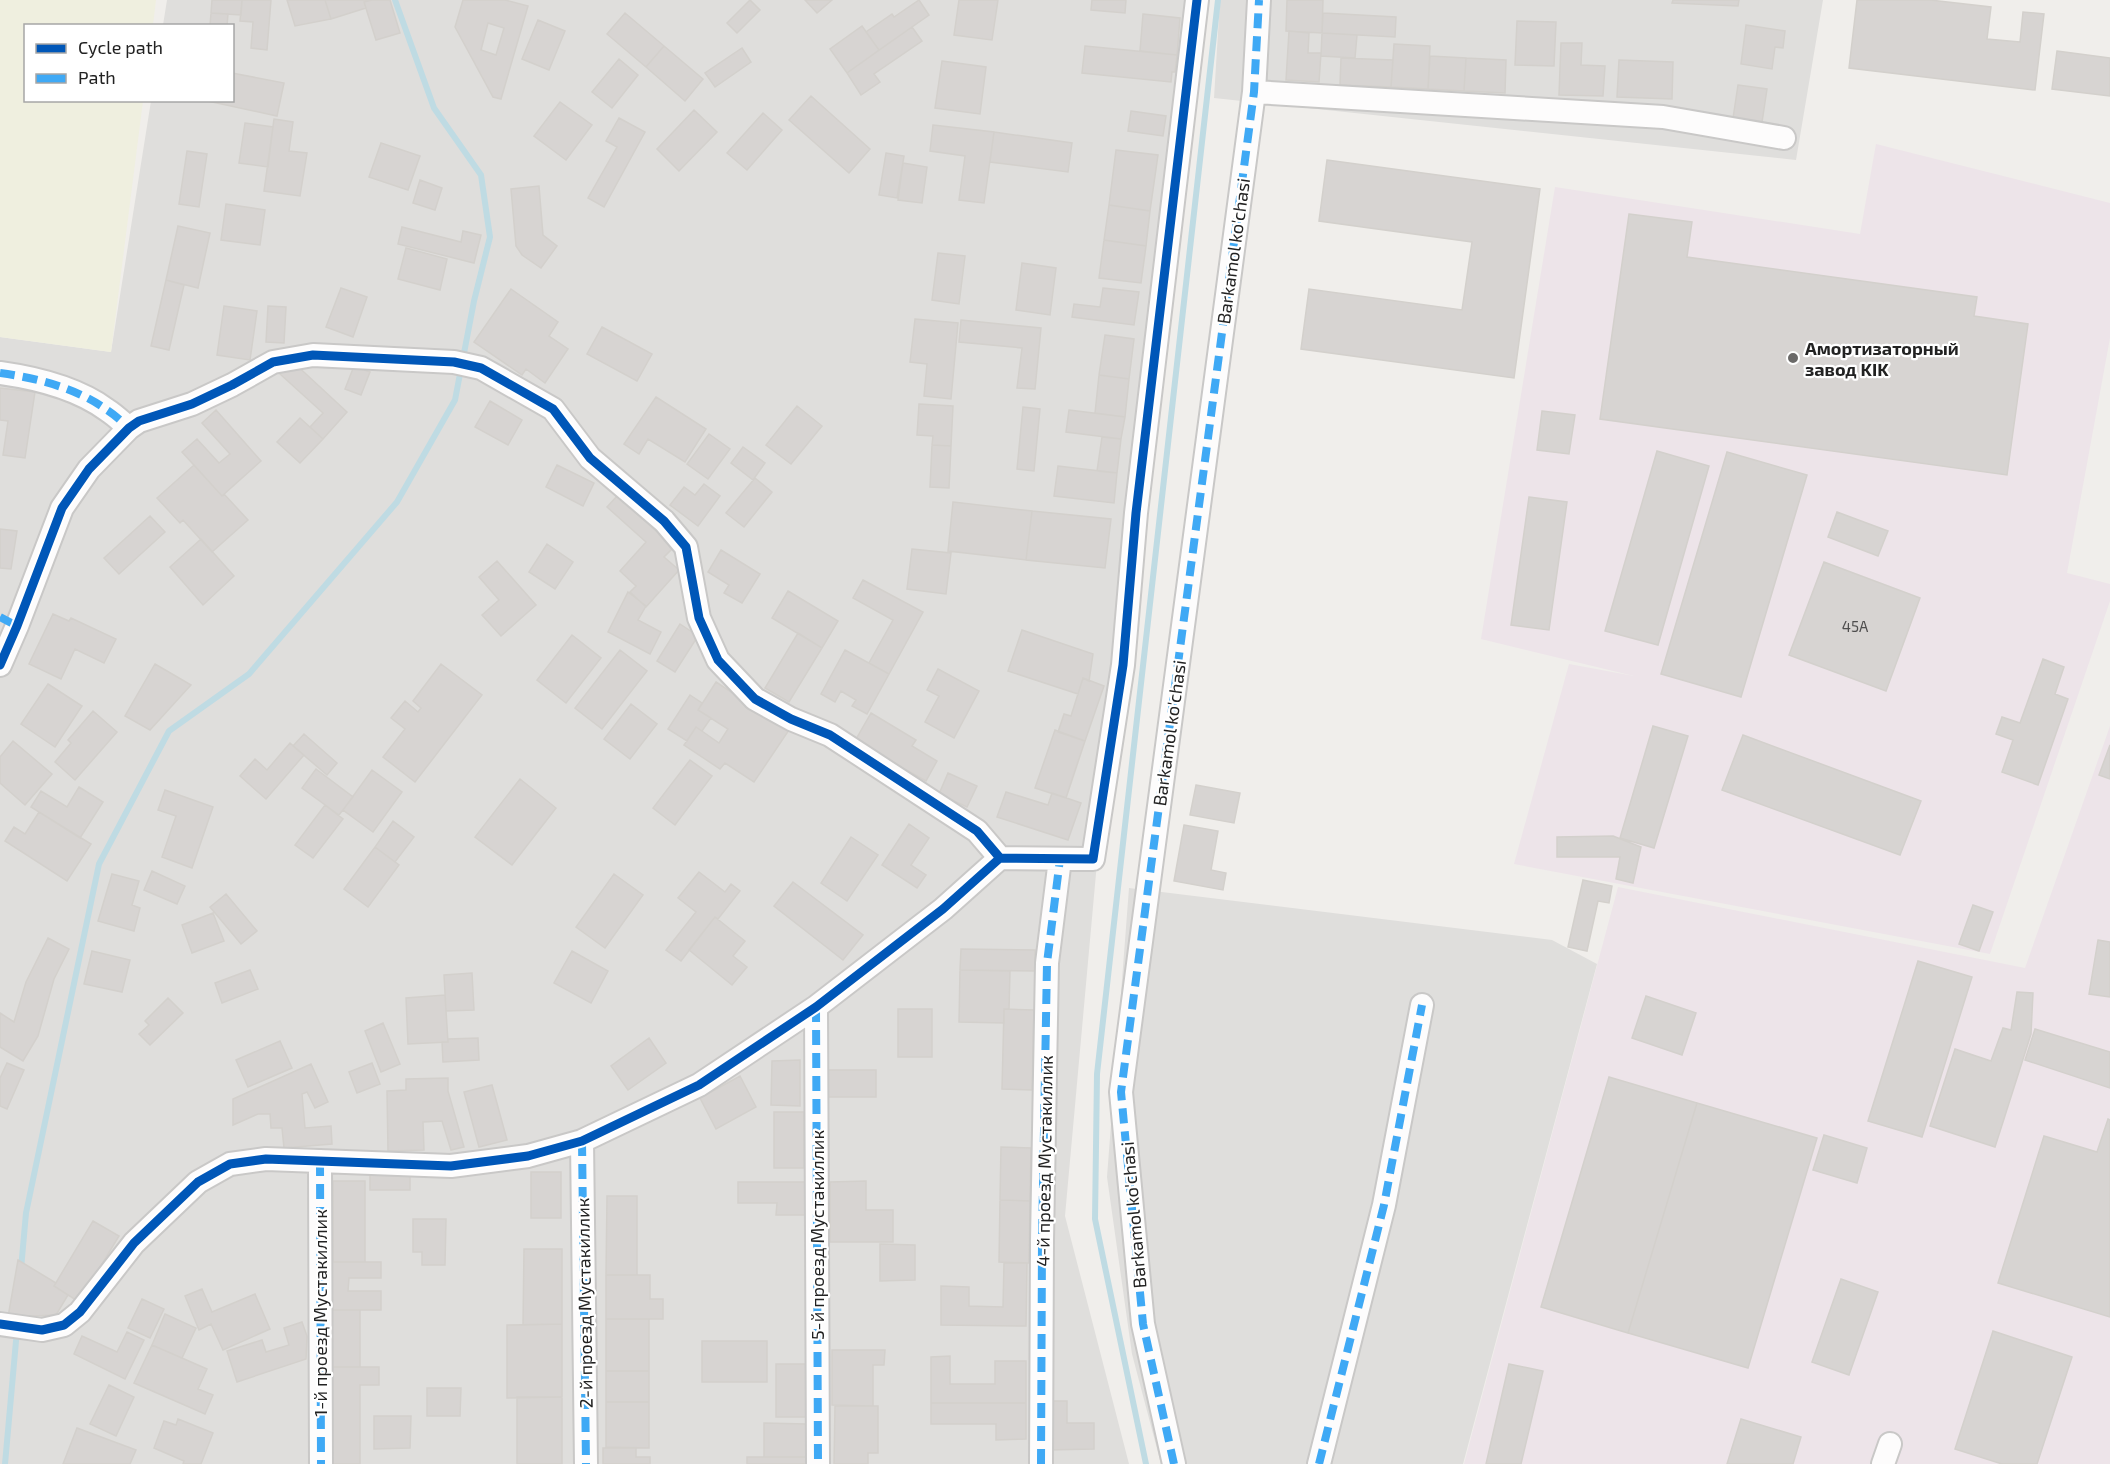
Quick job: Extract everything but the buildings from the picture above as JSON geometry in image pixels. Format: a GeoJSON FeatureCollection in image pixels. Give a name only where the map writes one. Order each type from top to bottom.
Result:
{"type":"FeatureCollection","features":[{"type":"Feature","properties":{"kind":"street"},"geometry":{"type":"LineString","coordinates":[[12,1327],[42,1330],[64,1325],[80,1312],[134,1243],[198,1182],[230,1164],[266,1159],[451,1166],[528,1156],[582,1141],[699,1085],[816,1007],[943,909],[1000,858],[1093,859],[1123,665],[1136,513],[1197,0]]}},
{"type":"Feature","properties":{"kind":"street","name":"Barkamol ko'chasi"},"geometry":{"type":"LineString","coordinates":[[1174,1464],[1143,1324],[1121,1092],[1254,92],[1258,0]]}},
{"type":"Feature","properties":{"kind":"street"},"geometry":{"type":"LineString","coordinates":[[1254,92],[1663,117],[1784,138]]}},
{"type":"Feature","properties":{"kind":"street"},"geometry":{"type":"LineString","coordinates":[[0,665],[9,621],[62,508],[89,469],[129,428],[139,421],[192,404],[273,362],[313,355],[462,363],[481,368],[553,409],[590,458],[664,521],[686,547],[699,618],[718,660],[755,699],[791,719],[831,735],[977,831],[1000,858]]}},
{"type":"Feature","properties":{"kind":"street"},"geometry":{"type":"LineString","coordinates":[[0,373],[24,377],[73,391],[106,409],[129,428]]}},
{"type":"Feature","properties":{"kind":"street","name":"4-й проезд Мустакиллик"},"geometry":{"type":"LineString","coordinates":[[1041,1464],[1047,963],[1059,859]]}},
{"type":"Feature","properties":{"kind":"street"},"geometry":{"type":"LineString","coordinates":[[1319,1464],[1384,1205],[1422,1005]]}},
{"type":"Feature","properties":{"kind":"street","name":"5-й проезд Мустакиллик"},"geometry":{"type":"LineString","coordinates":[[816,1007],[818,1464]]}},
{"type":"Feature","properties":{"kind":"street","name":"2-й проезд Мустакиллик"},"geometry":{"type":"LineString","coordinates":[[582,1141],[586,1464]]}},
{"type":"Feature","properties":{"kind":"street","name":"1-й проезд Мустакиллик"},"geometry":{"type":"LineString","coordinates":[[320,1161],[321,1464]]}},
{"type":"Feature","properties":{"kind":"shaded area"},"geometry":{"type":"Polygon","coordinates":[[[167,0],[1187,0],[1186,31],[1141,377],[1065,1216],[1129,1464],[0,1464],[0,337],[111,352],[151,102],[234,102],[234,24],[163,24],[167,0]]]}},
{"type":"Feature","properties":{"kind":"shaded area"},"geometry":{"type":"Polygon","coordinates":[[[1220,0],[1823,0],[1796,160],[1214,98],[1220,0]]]}},
{"type":"Feature","properties":{"kind":"shaded area"},"geometry":{"type":"Polygon","coordinates":[[[1876,144],[2110,203],[2110,338],[2067,573],[2110,584],[2110,601],[1990,954],[1514,864],[1569,664],[1634,676],[1481,639],[1555,187],[1860,234],[1876,144]]]}},
{"type":"Feature","properties":{"kind":"shaded area"},"geometry":{"type":"Polygon","coordinates":[[[2110,726],[2110,1464],[1464,1464],[1618,887],[2025,968],[2110,726]]]}},
{"type":"Feature","properties":{"kind":"shaded area"},"geometry":{"type":"Polygon","coordinates":[[[1129,888],[1552,940],[1597,964],[1463,1464],[1161,1464],[1132,1354],[1107,1177],[1129,888]]]}},
{"type":"Feature","properties":{"kind":"green space"},"geometry":{"type":"Polygon","coordinates":[[[0,0],[156,0],[153,24],[24,24],[24,102],[143,102],[111,352],[0,337],[0,0]]]}},
{"type":"Feature","properties":{"kind":"waterway"},"geometry":{"type":"LineString","coordinates":[[21,1269],[26,1213],[99,864],[169,731],[249,674],[397,502],[455,400],[474,301],[490,237],[481,175],[434,108],[395,0]]}},
{"type":"Feature","properties":{"kind":"waterway"},"geometry":{"type":"LineString","coordinates":[[1146,1464],[1095,1219],[1097,1074],[1218,0]]}},
{"type":"Feature","properties":{"kind":"waterway"},"geometry":{"type":"LineString","coordinates":[[5,1464],[17,1330]]}},
{"type":"Feature","properties":{"kind":"marked path"},"geometry":{"type":"LineString","coordinates":[[1174,1464],[1143,1324],[1121,1092],[1254,92],[1259,0]]}},
{"type":"Feature","properties":{"kind":"marked path"},"geometry":{"type":"LineString","coordinates":[[0,373],[42,381],[69,390],[95,402],[129,428]]}},
{"type":"Feature","properties":{"kind":"marked path"},"geometry":{"type":"LineString","coordinates":[[0,617],[17,626]]}},
{"type":"Feature","properties":{"kind":"marked path"},"geometry":{"type":"LineString","coordinates":[[1041,1464],[1047,963],[1060,859]]}},
{"type":"Feature","properties":{"kind":"marked path"},"geometry":{"type":"LineString","coordinates":[[1319,1464],[1384,1205],[1422,1005]]}},
{"type":"Feature","properties":{"kind":"marked path"},"geometry":{"type":"LineString","coordinates":[[816,1007],[818,1464]]}},
{"type":"Feature","properties":{"kind":"marked path"},"geometry":{"type":"LineString","coordinates":[[582,1141],[586,1464]]}},
{"type":"Feature","properties":{"kind":"marked path"},"geometry":{"type":"LineString","coordinates":[[320,1161],[321,1464]]}},
{"type":"Feature","properties":{"kind":"cycle path"},"geometry":{"type":"LineString","coordinates":[[0,1324],[42,1330],[64,1325],[80,1312],[134,1243],[198,1182],[230,1164],[266,1159],[451,1166],[528,1156],[582,1141],[699,1085],[816,1007],[943,909],[1000,858],[1093,859],[1123,665],[1136,513],[1197,0]]}},
{"type":"Feature","properties":{"kind":"cycle path"},"geometry":{"type":"LineString","coordinates":[[0,665],[62,508],[89,469],[129,428],[139,421],[192,404],[273,362],[313,355],[454,362],[481,368],[553,409],[590,458],[664,521],[686,547],[699,618],[718,660],[755,699],[791,719],[830,735],[977,831],[1000,858]]}},
{"type":"Feature","properties":{"kind":"place","name":"Амортизаторный завод KIK"},"geometry":{"type":"Point","coordinates":[1793,358]}}]}
